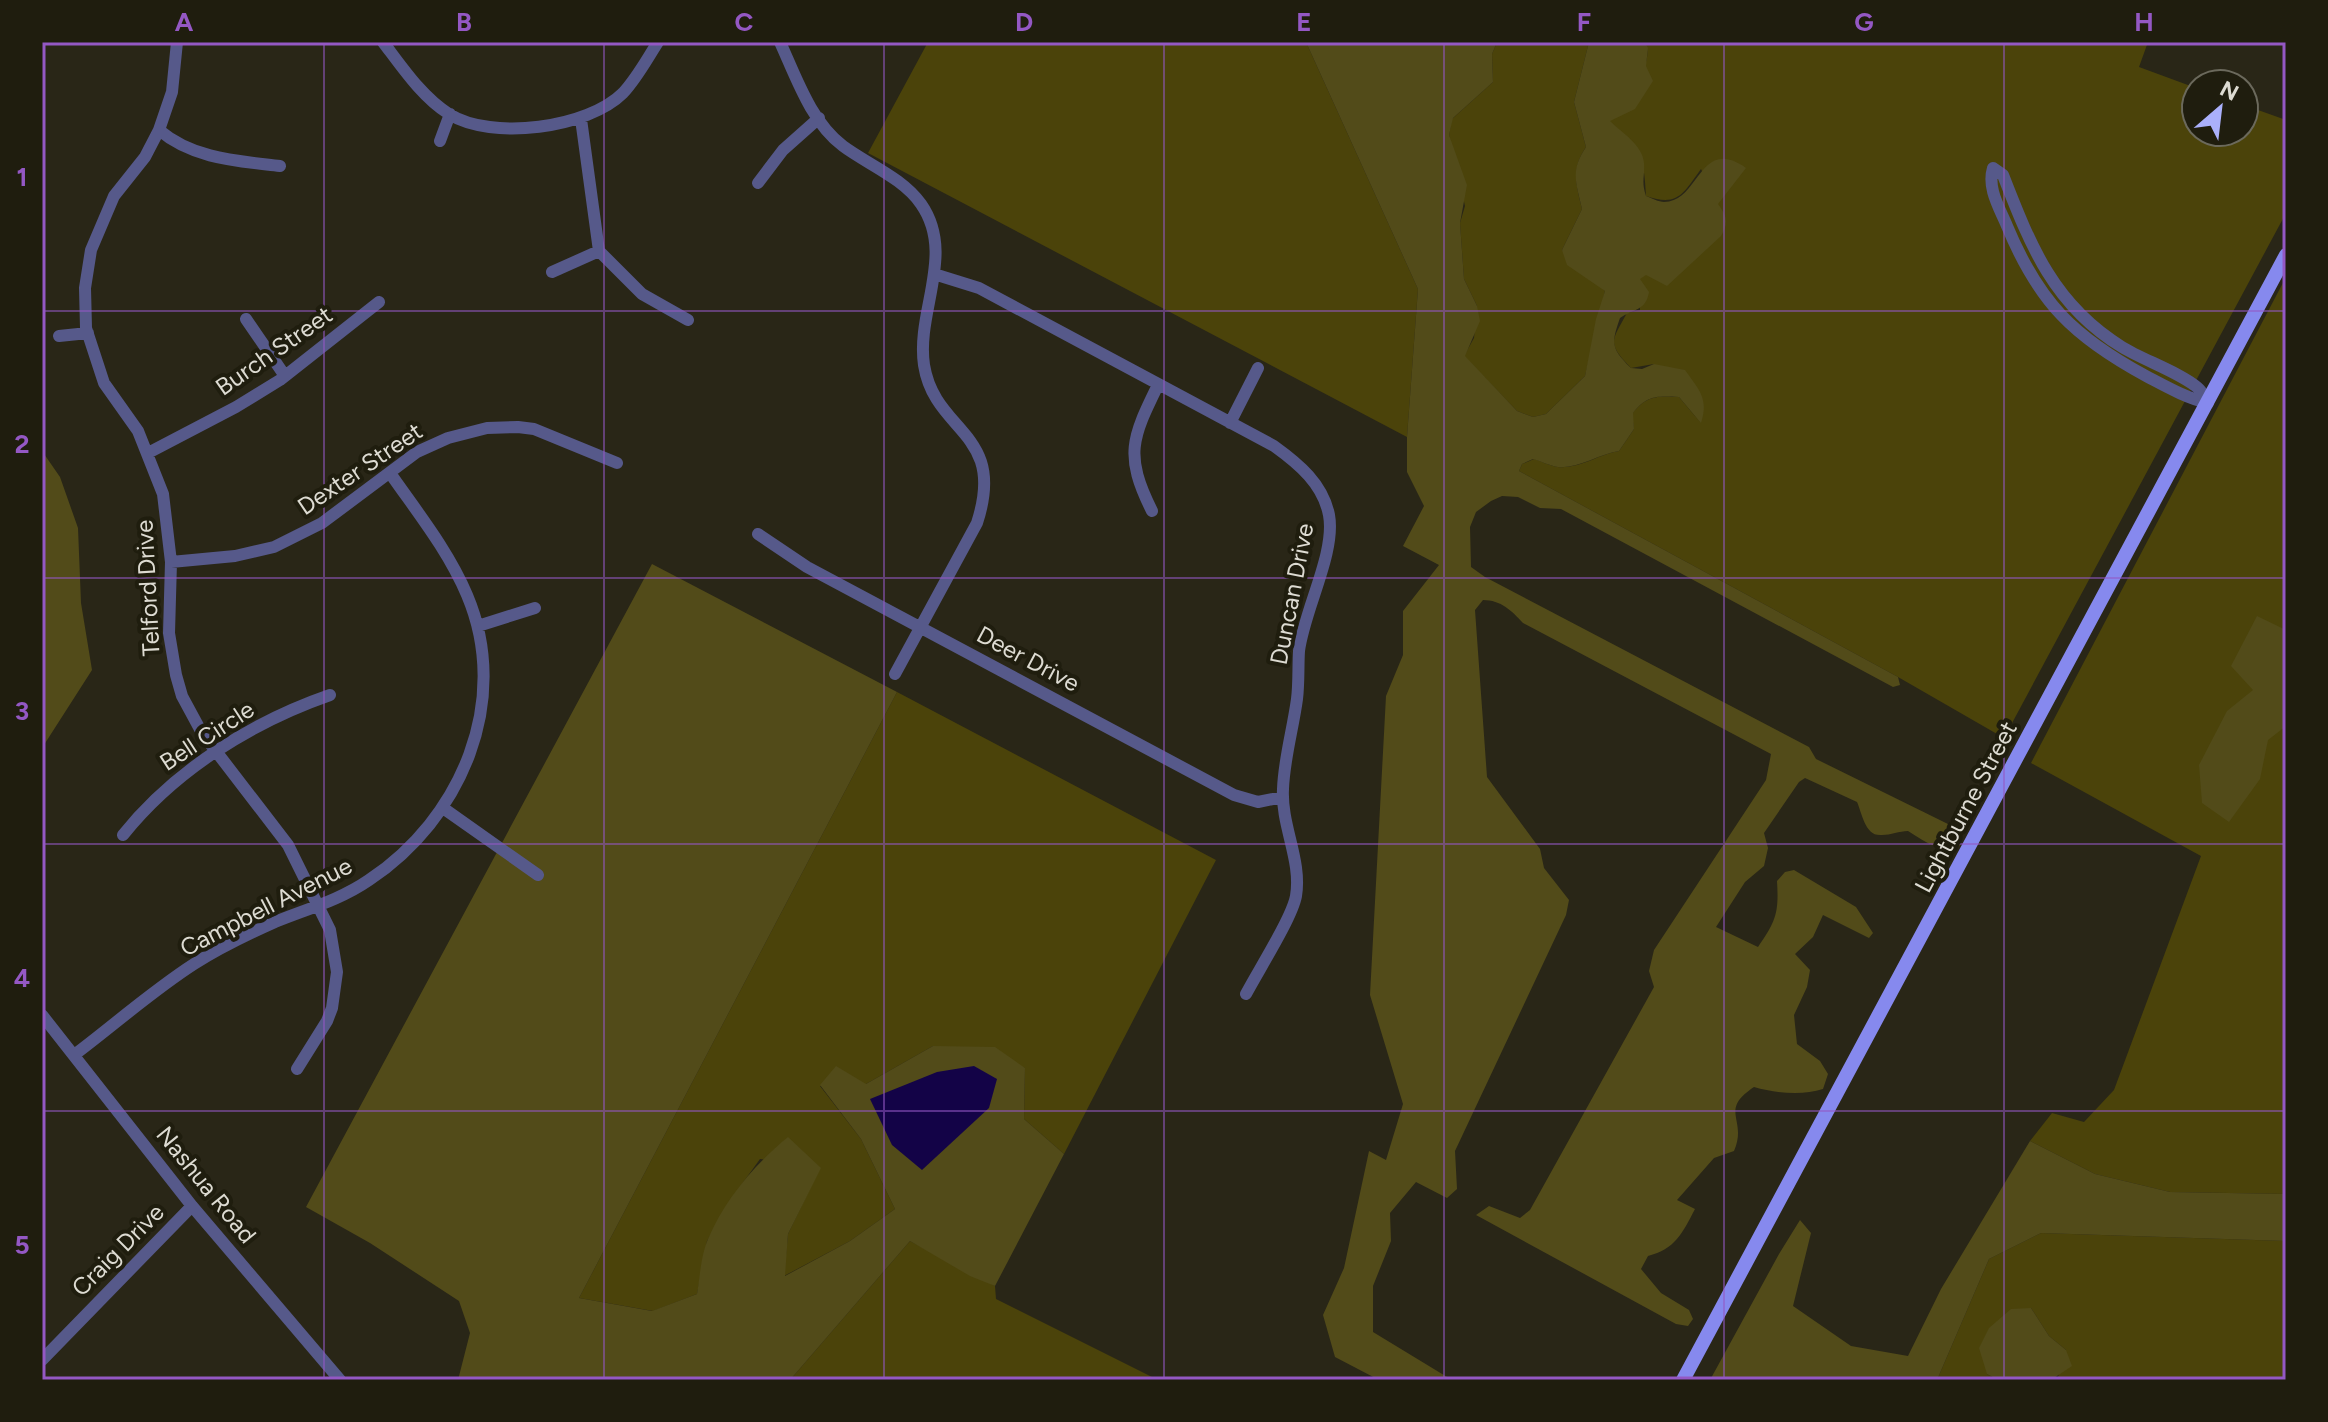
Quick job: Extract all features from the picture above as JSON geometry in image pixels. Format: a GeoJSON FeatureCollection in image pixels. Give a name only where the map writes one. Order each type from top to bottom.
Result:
{"type":"FeatureCollection","features":[{"type":"Feature","properties":{"kind":"main road","name":"Lightburne Street"},"geometry":{"type":"LineString","coordinates":[[1683,1380],[2286,255]]}},
{"type":"Feature","properties":{"kind":"street","name":"Telford Drive"},"geometry":{"type":"LineString","coordinates":[[177,42],[172,92],[159,130],[145,157],[114,196],[91,250],[85,288],[88,333],[104,383],[122,406],[148,453],[165,504],[171,562],[169,633],[176,675],[191,715],[216,753],[288,845],[330,930],[335,951],[336,987],[327,1021],[297,1069]]}},
{"type":"Feature","properties":{"kind":"street"},"geometry":{"type":"LineString","coordinates":[[383,42],[421,88],[450,114],[473,123],[501,127],[536,127],[581,119],[623,93],[658,42]]}},
{"type":"Feature","properties":{"kind":"street"},"geometry":{"type":"LineString","coordinates":[[780,42],[806,97],[840,144],[909,191],[921,204],[933,236],[934,274],[923,343],[924,364],[934,395],[972,441],[981,459],[985,480],[984,502],[977,523],[895,674]]}},
{"type":"Feature","properties":{"kind":"street"},"geometry":{"type":"LineString","coordinates":[[440,141],[450,114]]}},
{"type":"Feature","properties":{"kind":"street"},"geometry":{"type":"LineString","coordinates":[[758,183],[783,150],[819,118]]}},
{"type":"Feature","properties":{"kind":"street"},"geometry":{"type":"LineString","coordinates":[[581,119],[599,251],[642,294],[688,320]]}},
{"type":"Feature","properties":{"kind":"street"},"geometry":{"type":"LineString","coordinates":[[159,130],[201,153],[280,166]]}},
{"type":"Feature","properties":{"kind":"street"},"geometry":{"type":"LineString","coordinates":[[1993,168],[2003,175],[2033,250],[2078,314],[2123,348],[2199,388],[2208,403],[2191,399],[2115,359],[2068,325],[2050,304],[2019,255],[1989,181],[1993,168]]}},
{"type":"Feature","properties":{"kind":"street"},"geometry":{"type":"LineString","coordinates":[[552,272],[599,251]]}},
{"type":"Feature","properties":{"kind":"street","name":"Duncan Drive"},"geometry":{"type":"LineString","coordinates":[[934,274],[979,288],[1295,461],[1311,477],[1329,513],[1331,533],[1299,652],[1298,695],[1283,797],[1284,815],[1299,874],[1295,901],[1246,994]]}},
{"type":"Feature","properties":{"kind":"street","name":"Burch Street"},"geometry":{"type":"LineString","coordinates":[[148,453],[236,407],[285,376],[379,302]]}},
{"type":"Feature","properties":{"kind":"street"},"geometry":{"type":"LineString","coordinates":[[2068,325],[2078,314]]}},
{"type":"Feature","properties":{"kind":"street"},"geometry":{"type":"LineString","coordinates":[[246,319],[285,376]]}},
{"type":"Feature","properties":{"kind":"street"},"geometry":{"type":"LineString","coordinates":[[59,336],[88,333]]}},
{"type":"Feature","properties":{"kind":"street"},"geometry":{"type":"LineString","coordinates":[[1230,423],[1258,368]]}},
{"type":"Feature","properties":{"kind":"street"},"geometry":{"type":"LineString","coordinates":[[1152,511],[1136,478],[1135,452],[1140,422],[1158,385]]}},
{"type":"Feature","properties":{"kind":"street","name":"Dexter Street"},"geometry":{"type":"LineString","coordinates":[[171,562],[235,556],[274,547],[310,530],[432,444],[487,428],[534,429],[617,463]]}},
{"type":"Feature","properties":{"kind":"street","name":"Campbell Avenue"},"geometry":{"type":"LineString","coordinates":[[74,1055],[195,964],[273,923],[344,896],[394,862],[443,808],[467,764],[480,716],[483,675],[478,626],[456,571],[390,473]]}},
{"type":"Feature","properties":{"kind":"street","name":"Deer Drive"},"geometry":{"type":"LineString","coordinates":[[758,534],[807,567],[1234,795],[1258,802],[1283,797]]}},
{"type":"Feature","properties":{"kind":"street"},"geometry":{"type":"LineString","coordinates":[[478,626],[535,608]]}},
{"type":"Feature","properties":{"kind":"street","name":"Bell Circle"},"geometry":{"type":"LineString","coordinates":[[123,835],[148,805],[216,753],[287,711],[330,695]]}},
{"type":"Feature","properties":{"kind":"street"},"geometry":{"type":"LineString","coordinates":[[443,808],[538,875]]}},
{"type":"Feature","properties":{"kind":"street","name":"Nashua Road"},"geometry":{"type":"LineString","coordinates":[[42,1015],[192,1206],[340,1380]]}},
{"type":"Feature","properties":{"kind":"street","name":"Craig Drive"},"geometry":{"type":"LineString","coordinates":[[42,1360],[192,1206]]}},
{"type":"Feature","properties":{"kind":"shaded area"},"geometry":{"type":"Polygon","coordinates":[[[928,42],[1306,42],[1418,289],[1407,437],[868,153],[928,42]]]}},
{"type":"Feature","properties":{"kind":"shaded area"},"geometry":{"type":"Polygon","coordinates":[[[1306,42],[1497,42],[1492,54],[1493,82],[1453,118],[1449,135],[1467,185],[1460,223],[1464,279],[1477,306],[1480,321],[1465,356],[1517,411],[1533,417],[1546,414],[1585,376],[1605,291],[1567,265],[1562,250],[1582,209],[1576,170],[1586,147],[1574,102],[1589,42],[1645,42],[1648,48],[1646,66],[1653,81],[1635,109],[1610,121],[1631,139],[1643,156],[1646,196],[1662,202],[1676,199],[1709,164],[1718,159],[1730,160],[1746,168],[1718,204],[1726,220],[1721,236],[1667,286],[1646,275],[1640,279],[1649,292],[1645,303],[1620,318],[1615,334],[1616,350],[1631,368],[1642,369],[1654,364],[1685,370],[1703,401],[1701,423],[1679,397],[1653,398],[1633,413],[1634,429],[1619,451],[1566,467],[1533,459],[1522,464],[1519,471],[1898,677],[1900,685],[1893,687],[1561,509],[1540,508],[1518,497],[1502,496],[1476,512],[1470,527],[1471,567],[1809,747],[1816,759],[1950,825],[1960,846],[1939,847],[1908,831],[1876,835],[1865,823],[1857,802],[1805,778],[1799,782],[1764,833],[1768,848],[1764,866],[1745,882],[1716,927],[1758,947],[1775,916],[1777,881],[1785,872],[1794,870],[1856,907],[1873,933],[1869,938],[1823,915],[1813,937],[1795,954],[1810,970],[1807,987],[1794,1015],[1797,1044],[1820,1061],[1828,1074],[1823,1089],[1815,1091],[1788,1093],[1754,1087],[1743,1095],[1736,1109],[1738,1131],[1734,1151],[1714,1158],[1677,1200],[1695,1209],[1677,1239],[1665,1249],[1648,1256],[1641,1269],[1661,1293],[1689,1310],[1693,1319],[1688,1326],[1676,1324],[1476,1215],[1489,1206],[1520,1218],[1530,1210],[1654,987],[1649,971],[1654,950],[1766,780],[1771,754],[1523,623],[1501,604],[1483,600],[1475,610],[1487,777],[1540,849],[1544,868],[1569,900],[1566,915],[1455,1151],[1457,1189],[1447,1198],[1416,1182],[1390,1213],[1391,1241],[1373,1286],[1373,1332],[1452,1380],[1379,1380],[1335,1357],[1323,1315],[1344,1268],[1369,1151],[1386,1160],[1403,1104],[1370,995],[1386,696],[1403,655],[1403,611],[1439,565],[1403,546],[1424,506],[1407,472],[1418,289],[1306,42]]]}},
{"type":"Feature","properties":{"kind":"shaded area"},"geometry":{"type":"Polygon","coordinates":[[[1497,42],[1589,42],[1574,102],[1586,147],[1577,170],[1582,209],[1562,250],[1605,291],[1585,376],[1546,414],[1533,417],[1517,411],[1464,356],[1474,338],[1477,306],[1464,279],[1460,223],[1465,206],[1449,135],[1452,119],[1493,82],[1492,54],[1497,42]]]}},
{"type":"Feature","properties":{"kind":"shaded area"},"geometry":{"type":"Polygon","coordinates":[[[1645,42],[2148,42],[2139,67],[2180,82],[2180,148],[2260,148],[2260,111],[2286,120],[2286,213],[2004,738],[1519,471],[1522,464],[1534,459],[1566,467],[1619,451],[1634,429],[1632,414],[1653,398],[1679,397],[1700,422],[1654,364],[1631,368],[1618,353],[1614,342],[1627,313],[1640,310],[1639,279],[1718,204],[1701,169],[1684,191],[1673,199],[1646,196],[1639,154],[1609,121],[1642,71],[1647,51],[1645,42]]]}},
{"type":"Feature","properties":{"kind":"shaded area"},"geometry":{"type":"Polygon","coordinates":[[[2286,277],[2286,1194],[2170,1192],[2095,1174],[2030,1141],[2052,1113],[2084,1122],[2114,1090],[2201,856],[2031,763],[2286,277]]]}},
{"type":"Feature","properties":{"kind":"shaded area"},"geometry":{"type":"Polygon","coordinates":[[[42,451],[60,477],[78,528],[81,603],[92,670],[42,748],[42,451]]]}},
{"type":"Feature","properties":{"kind":"shaded area"},"geometry":{"type":"Polygon","coordinates":[[[652,564],[897,692],[579,1298],[652,1311],[697,1294],[706,1245],[723,1210],[753,1171],[788,1137],[821,1168],[788,1234],[785,1276],[850,1241],[895,1209],[861,1139],[820,1085],[836,1066],[866,1084],[933,1046],[995,1047],[1025,1068],[1024,1119],[1064,1154],[995,1286],[970,1276],[910,1241],[790,1380],[458,1380],[470,1333],[459,1301],[370,1243],[306,1207],[652,564]]]}},
{"type":"Feature","properties":{"kind":"shaded area"},"geometry":{"type":"Polygon","coordinates":[[[2257,616],[2286,630],[2286,726],[2268,740],[2260,779],[2229,822],[2202,803],[2199,765],[2227,711],[2253,690],[2231,666],[2257,616]]]}},
{"type":"Feature","properties":{"kind":"shaded area"},"geometry":{"type":"Polygon","coordinates":[[[897,692],[1216,860],[1064,1154],[1024,1119],[1025,1068],[933,1046],[866,1084],[820,1086],[861,1139],[895,1209],[850,1241],[784,1276],[788,1234],[820,1168],[760,1159],[729,1202],[707,1241],[697,1294],[653,1311],[579,1298],[897,692]]]}},
{"type":"Feature","properties":{"kind":"shaded area"},"geometry":{"type":"Polygon","coordinates":[[[974,1066],[997,1079],[989,1108],[922,1170],[892,1145],[870,1099],[937,1072],[974,1066]]]}},
{"type":"Feature","properties":{"kind":"shaded area"},"geometry":{"type":"Polygon","coordinates":[[[2030,1141],[2095,1174],[2170,1192],[2286,1194],[2286,1241],[2041,1233],[1989,1259],[1937,1380],[1710,1380],[1800,1220],[1811,1233],[1793,1306],[1851,1346],[1908,1356],[1941,1289],[2030,1141]]]}},
{"type":"Feature","properties":{"kind":"shaded area"},"geometry":{"type":"Polygon","coordinates":[[[2041,1233],[2286,1241],[2286,1380],[2051,1380],[2058,1377],[2066,1350],[2049,1336],[2031,1308],[1987,1374],[1998,1380],[1937,1380],[1989,1259],[2041,1233]]]}},
{"type":"Feature","properties":{"kind":"shaded area"},"geometry":{"type":"Polygon","coordinates":[[[910,1241],[995,1286],[996,1299],[1158,1380],[790,1380],[910,1241]]]}},
{"type":"Feature","properties":{"kind":"shaded area"},"geometry":{"type":"Polygon","coordinates":[[[2031,1308],[2049,1336],[2066,1350],[2072,1366],[2051,1380],[1998,1380],[1987,1374],[1979,1348],[1989,1328],[2011,1309],[2031,1308]]]}}]}
